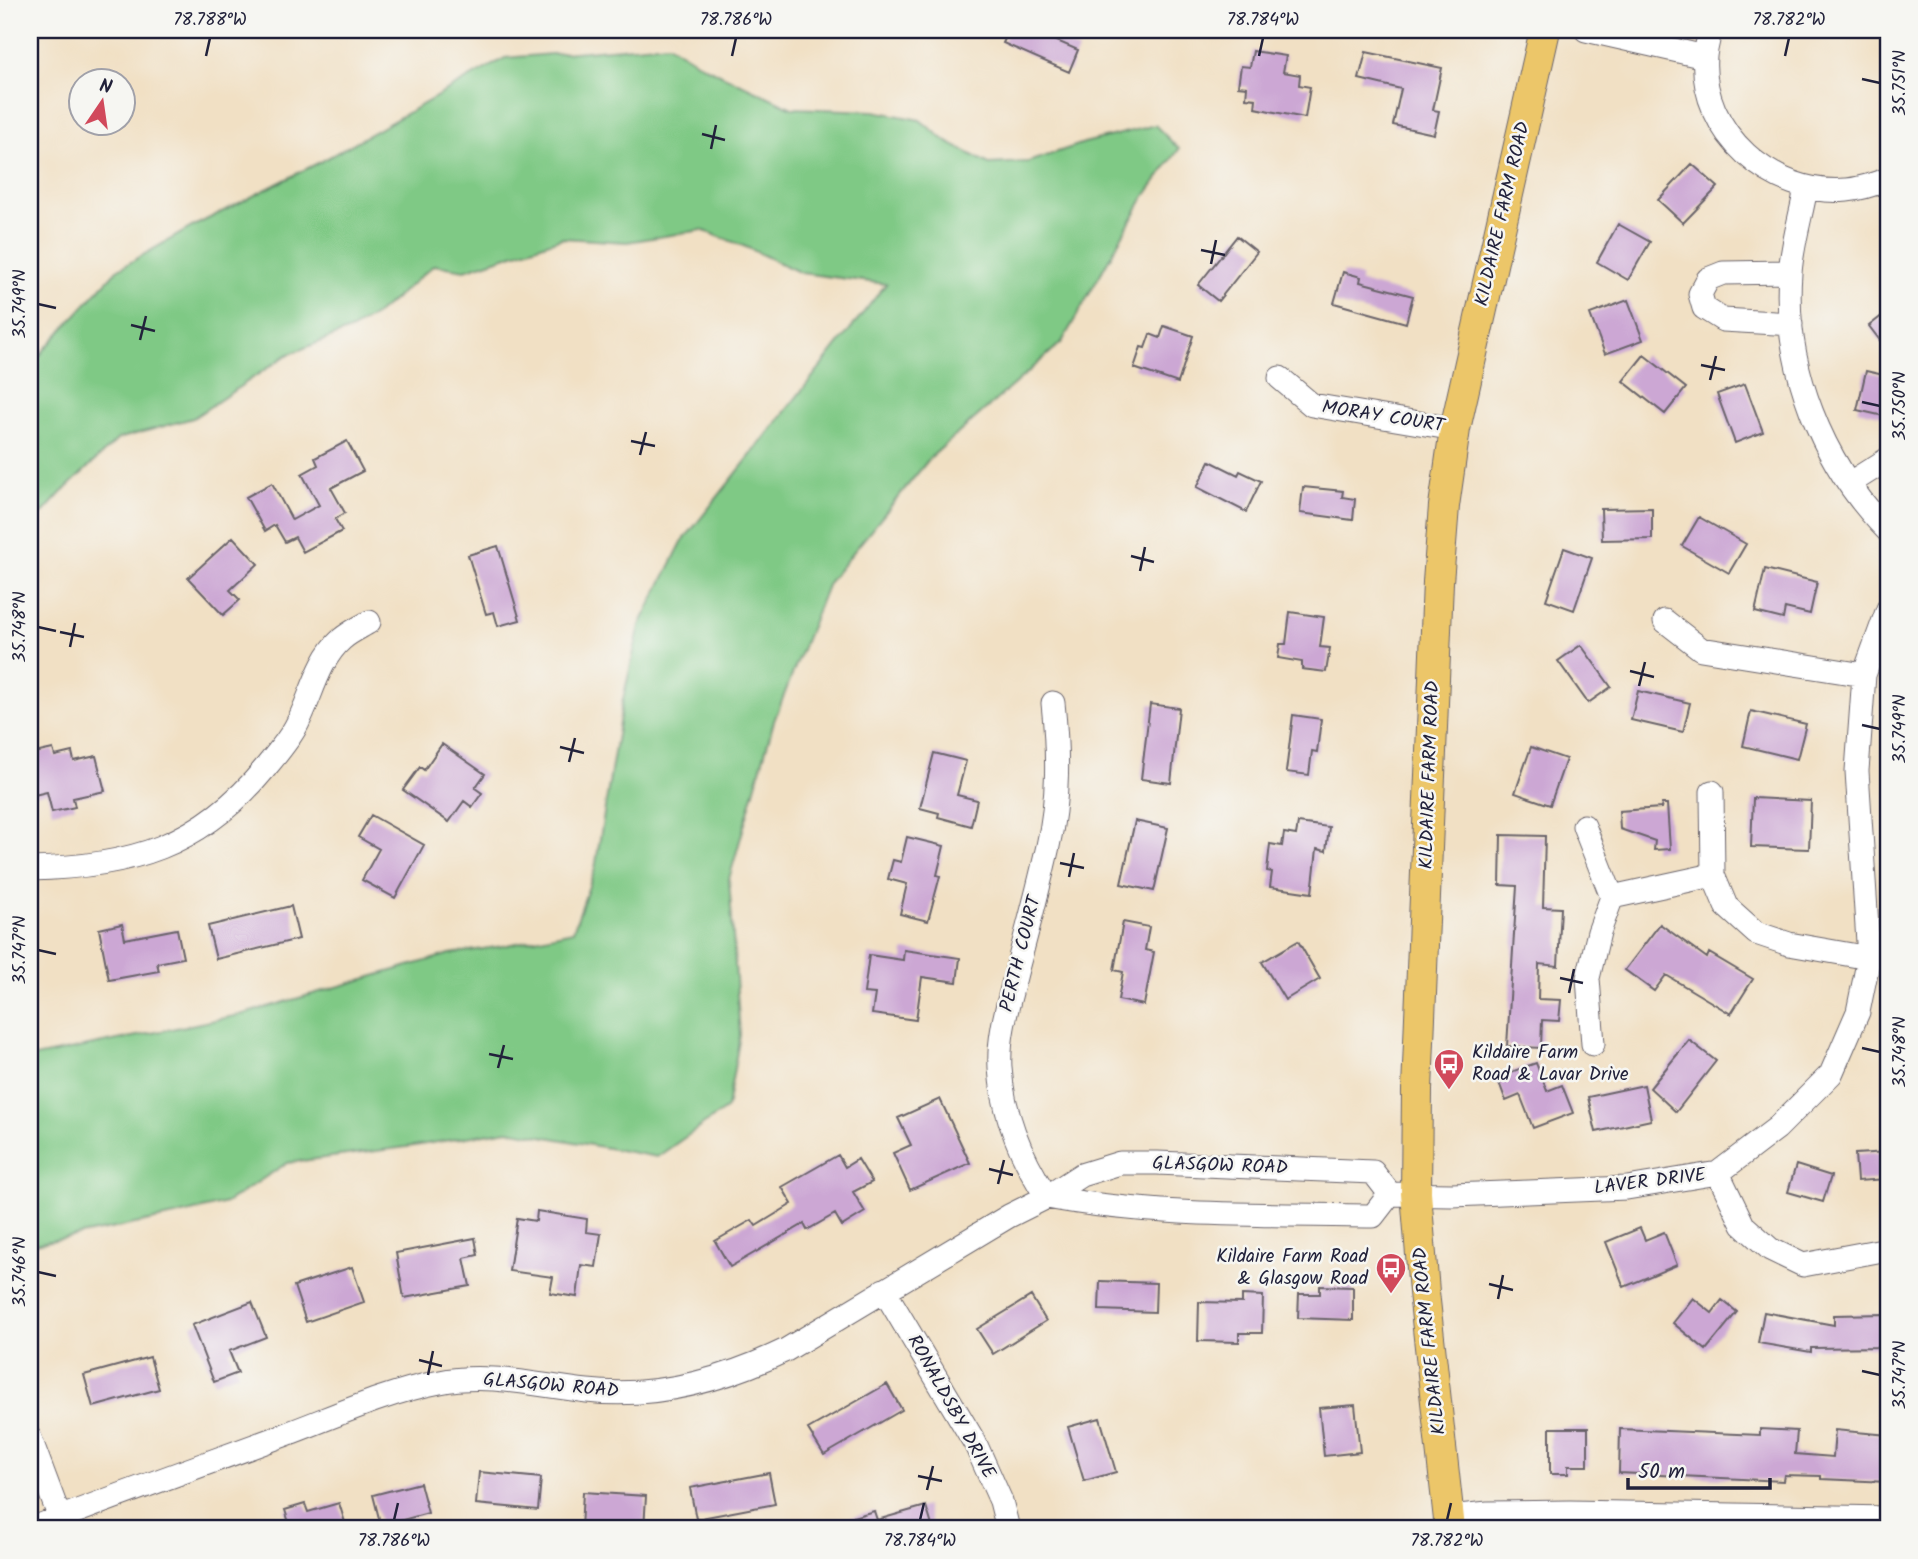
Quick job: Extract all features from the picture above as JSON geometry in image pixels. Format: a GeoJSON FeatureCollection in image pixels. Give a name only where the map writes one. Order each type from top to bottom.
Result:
{"type":"FeatureCollection","features":[{"type":"Feature","properties":{"kind":"main road","name":"KILDAIRE FARM ROAD"},"geometry":{"type":"LineString","coordinates":[[1450,1523],[1423,1292],[1403,1193],[1417,1090],[1438,582],[1444,506],[1455,429],[1545,30]]}},
{"type":"Feature","properties":{"kind":"street"},"geometry":{"type":"LineString","coordinates":[[1586,30],[1705,57]]}},
{"type":"Feature","properties":{"kind":"street"},"geometry":{"type":"LineString","coordinates":[[1710,30],[1705,57],[1711,99],[1719,121],[1731,140],[1768,173],[1806,188],[1846,190],[1888,179]]}},
{"type":"Feature","properties":{"kind":"street"},"geometry":{"type":"LineString","coordinates":[[1806,188],[1790,272],[1791,324],[1796,359],[1815,424],[1850,483],[1888,531]]}},
{"type":"Feature","properties":{"kind":"street"},"geometry":{"type":"LineString","coordinates":[[1790,272],[1723,273],[1708,279],[1700,294],[1704,308],[1723,320],[1791,324]]}},
{"type":"Feature","properties":{"kind":"street","name":"MORAY COURT"},"geometry":{"type":"LineString","coordinates":[[1280,377],[1312,405],[1455,429]]}},
{"type":"Feature","properties":{"kind":"street"},"geometry":{"type":"LineString","coordinates":[[1850,483],[1888,459]]}},
{"type":"Feature","properties":{"kind":"street","name":"LAVER DRIVE"},"geometry":{"type":"LineString","coordinates":[[1403,1193],[1452,1195],[1627,1188],[1718,1173],[1777,1128],[1831,1074],[1858,1012],[1869,958],[1857,771],[1864,675],[1888,609]]}},
{"type":"Feature","properties":{"kind":"street"},"geometry":{"type":"LineString","coordinates":[[1665,621],[1701,649],[1864,675]]}},
{"type":"Feature","properties":{"kind":"street"},"geometry":{"type":"LineString","coordinates":[[30,869],[107,864],[151,852],[221,813],[244,793],[295,728],[324,664],[335,647],[343,638],[369,622]]}},
{"type":"Feature","properties":{"kind":"street","name":"PERTH COURT"},"geometry":{"type":"LineString","coordinates":[[1047,1197],[1028,1164],[1010,1122],[1000,1067],[1003,1025],[1046,856],[1056,803],[1058,747],[1054,703]]}},
{"type":"Feature","properties":{"kind":"street"},"geometry":{"type":"LineString","coordinates":[[1712,792],[1713,875],[1726,906],[1756,933],[1789,944],[1869,958]]}},
{"type":"Feature","properties":{"kind":"street"},"geometry":{"type":"LineString","coordinates":[[1584,826],[1612,897],[1599,932],[1588,978],[1593,1045]]}},
{"type":"Feature","properties":{"kind":"street"},"geometry":{"type":"LineString","coordinates":[[1612,897],[1713,875]]}},
{"type":"Feature","properties":{"kind":"street","name":"GLASGOW ROAD"},"geometry":{"type":"LineString","coordinates":[[31,1529],[62,1524],[351,1410],[412,1388],[442,1381],[504,1381],[617,1393],[650,1392],[719,1378],[786,1350],[1009,1216],[1047,1197],[1081,1175],[1102,1167],[1120,1163],[1157,1163],[1373,1172],[1403,1193]]}},
{"type":"Feature","properties":{"kind":"street"},"geometry":{"type":"LineString","coordinates":[[1718,1173],[1743,1225],[1770,1249],[1803,1265],[1888,1249]]}},
{"type":"Feature","properties":{"kind":"street"},"geometry":{"type":"LineString","coordinates":[[1047,1197],[1093,1205],[1154,1210],[1373,1216],[1403,1193]]}},
{"type":"Feature","properties":{"kind":"street","name":"RONALDSBY DRIVE"},"geometry":{"type":"LineString","coordinates":[[884,1290],[975,1443],[1001,1501],[1008,1529]]}},
{"type":"Feature","properties":{"kind":"street"},"geometry":{"type":"LineString","coordinates":[[30,1438],[62,1524]]}},
{"type":"Feature","properties":{"kind":"street"},"geometry":{"type":"LineString","coordinates":[[1450,1523],[1488,1513],[1570,1512],[1888,1518]]}},
{"type":"Feature","properties":{"kind":"green space"},"geometry":{"type":"Polygon","coordinates":[[[668,44],[705,67],[792,108],[874,111],[920,120],[947,142],[989,164],[1028,162],[1084,143],[1155,125],[1179,149],[1143,199],[1062,342],[930,458],[828,583],[774,721],[729,879],[740,1035],[727,1108],[657,1157],[508,1130],[287,1163],[226,1203],[30,1245],[30,1058],[244,1014],[450,954],[573,931],[595,869],[622,704],[640,625],[682,542],[886,284],[801,273],[702,230],[627,242],[562,238],[465,270],[434,265],[378,313],[352,329],[287,355],[193,418],[118,439],[61,493],[30,527],[30,370],[44,350],[117,270],[192,227],[320,162],[505,58],[668,44]]]}},
{"type":"Feature","properties":{"kind":"building"},"geometry":{"type":"Polygon","coordinates":[[[1009,30],[1043,30],[1052,34],[1050,38],[1078,50],[1069,72],[1003,43],[1009,30]]]}},
{"type":"Feature","properties":{"kind":"building"},"geometry":{"type":"Polygon","coordinates":[[[1253,51],[1286,56],[1283,72],[1300,75],[1299,85],[1310,87],[1305,118],[1255,108],[1256,99],[1246,98],[1247,87],[1238,86],[1241,66],[1250,67],[1253,51]]]}},
{"type":"Feature","properties":{"kind":"building"},"geometry":{"type":"Polygon","coordinates":[[[1366,52],[1442,68],[1433,110],[1439,111],[1434,134],[1393,125],[1401,89],[1359,79],[1366,52]]]}},
{"type":"Feature","properties":{"kind":"building"},"geometry":{"type":"Polygon","coordinates":[[[1692,164],[1718,187],[1683,223],[1658,200],[1692,164]]]}},
{"type":"Feature","properties":{"kind":"building"},"geometry":{"type":"Polygon","coordinates":[[[1618,224],[1650,242],[1628,280],[1597,262],[1618,224]]]}},
{"type":"Feature","properties":{"kind":"building"},"geometry":{"type":"Polygon","coordinates":[[[1237,236],[1257,252],[1218,301],[1198,285],[1237,236]]]}},
{"type":"Feature","properties":{"kind":"building"},"geometry":{"type":"Polygon","coordinates":[[[1343,272],[1361,277],[1360,282],[1413,296],[1406,323],[1334,303],[1343,272]]]}},
{"type":"Feature","properties":{"kind":"building"},"geometry":{"type":"Polygon","coordinates":[[[1628,300],[1643,340],[1605,354],[1590,314],[1628,300]]]}},
{"type":"Feature","properties":{"kind":"building"},"geometry":{"type":"Polygon","coordinates":[[[1888,311],[1888,351],[1869,326],[1888,311]]]}},
{"type":"Feature","properties":{"kind":"building"},"geometry":{"type":"Polygon","coordinates":[[[1164,326],[1193,336],[1178,383],[1134,368],[1141,347],[1145,348],[1150,334],[1160,338],[1164,326]]]}},
{"type":"Feature","properties":{"kind":"building"},"geometry":{"type":"Polygon","coordinates":[[[1644,355],[1686,388],[1665,414],[1623,381],[1644,355]]]}},
{"type":"Feature","properties":{"kind":"building"},"geometry":{"type":"Polygon","coordinates":[[[1866,371],[1888,376],[1888,417],[1857,410],[1866,371]]]}},
{"type":"Feature","properties":{"kind":"building"},"geometry":{"type":"Polygon","coordinates":[[[1745,384],[1763,432],[1735,443],[1717,394],[1745,384]]]}},
{"type":"Feature","properties":{"kind":"building"},"geometry":{"type":"Polygon","coordinates":[[[347,441],[363,471],[331,488],[345,513],[335,519],[342,531],[303,552],[295,537],[285,542],[275,525],[265,531],[246,497],[272,483],[292,520],[319,505],[302,474],[318,465],[315,458],[347,441]]]}},
{"type":"Feature","properties":{"kind":"building"},"geometry":{"type":"Polygon","coordinates":[[[1210,461],[1238,475],[1240,471],[1261,481],[1246,512],[1197,487],[1210,461]]]}},
{"type":"Feature","properties":{"kind":"building"},"geometry":{"type":"Polygon","coordinates":[[[1303,487],[1343,491],[1342,497],[1355,499],[1353,520],[1300,513],[1303,487]]]}},
{"type":"Feature","properties":{"kind":"building"},"geometry":{"type":"Polygon","coordinates":[[[1652,508],[1652,539],[1602,540],[1601,509],[1652,508]]]}},
{"type":"Feature","properties":{"kind":"building"},"geometry":{"type":"Polygon","coordinates":[[[1699,517],[1746,544],[1729,573],[1682,546],[1699,517]]]}},
{"type":"Feature","properties":{"kind":"building"},"geometry":{"type":"Polygon","coordinates":[[[233,537],[258,564],[230,590],[240,600],[223,615],[188,578],[233,537]]]}},
{"type":"Feature","properties":{"kind":"building"},"geometry":{"type":"Polygon","coordinates":[[[498,546],[520,620],[498,626],[494,612],[486,614],[468,555],[498,546]]]}},
{"type":"Feature","properties":{"kind":"building"},"geometry":{"type":"Polygon","coordinates":[[[1564,548],[1592,558],[1574,610],[1546,600],[1564,548]]]}},
{"type":"Feature","properties":{"kind":"building"},"geometry":{"type":"Polygon","coordinates":[[[1765,569],[1817,582],[1810,614],[1785,608],[1783,619],[1755,612],[1765,569]]]}},
{"type":"Feature","properties":{"kind":"building"},"geometry":{"type":"Polygon","coordinates":[[[1290,612],[1324,617],[1320,647],[1330,648],[1326,672],[1302,669],[1302,662],[1278,658],[1280,644],[1286,644],[1290,612]]]}},
{"type":"Feature","properties":{"kind":"building"},"geometry":{"type":"Polygon","coordinates":[[[1581,645],[1611,687],[1588,703],[1558,661],[1581,645]]]}},
{"type":"Feature","properties":{"kind":"building"},"geometry":{"type":"Polygon","coordinates":[[[1638,691],[1690,703],[1683,732],[1631,720],[1638,691]]]}},
{"type":"Feature","properties":{"kind":"building"},"geometry":{"type":"Polygon","coordinates":[[[1150,704],[1179,708],[1171,783],[1141,779],[1150,704]]]}},
{"type":"Feature","properties":{"kind":"building"},"geometry":{"type":"Polygon","coordinates":[[[1751,711],[1806,724],[1797,759],[1743,746],[1751,711]]]}},
{"type":"Feature","properties":{"kind":"building"},"geometry":{"type":"Polygon","coordinates":[[[1293,715],[1321,719],[1317,752],[1312,751],[1309,775],[1286,772],[1293,715]]]}},
{"type":"Feature","properties":{"kind":"building"},"geometry":{"type":"Polygon","coordinates":[[[442,744],[485,774],[475,788],[482,793],[472,807],[464,801],[449,822],[403,790],[420,767],[424,770],[442,744]]]}},
{"type":"Feature","properties":{"kind":"building"},"geometry":{"type":"Polygon","coordinates":[[[1531,747],[1566,759],[1550,805],[1515,793],[1531,747]]]}},
{"type":"Feature","properties":{"kind":"building"},"geometry":{"type":"Polygon","coordinates":[[[53,749],[55,756],[72,752],[74,761],[96,756],[105,791],[73,798],[75,807],[52,812],[47,792],[30,796],[30,754],[53,749]]]}},
{"type":"Feature","properties":{"kind":"building"},"geometry":{"type":"Polygon","coordinates":[[[934,753],[966,761],[957,795],[977,800],[971,826],[938,817],[939,813],[920,808],[934,753]]]}},
{"type":"Feature","properties":{"kind":"building"},"geometry":{"type":"Polygon","coordinates":[[[1753,798],[1811,801],[1809,849],[1751,847],[1753,798]]]}},
{"type":"Feature","properties":{"kind":"building"},"geometry":{"type":"Polygon","coordinates":[[[1662,804],[1667,804],[1670,849],[1654,850],[1655,841],[1620,829],[1619,811],[1661,808],[1662,804]]]}},
{"type":"Feature","properties":{"kind":"building"},"geometry":{"type":"Polygon","coordinates":[[[371,815],[424,845],[395,898],[362,880],[379,849],[358,837],[371,815]]]}},
{"type":"Feature","properties":{"kind":"building"},"geometry":{"type":"Polygon","coordinates":[[[1135,821],[1168,828],[1154,891],[1121,884],[1135,821]]]}},
{"type":"Feature","properties":{"kind":"building"},"geometry":{"type":"Polygon","coordinates":[[[1298,823],[1329,827],[1326,851],[1317,849],[1312,893],[1270,887],[1272,872],[1267,871],[1270,844],[1282,846],[1284,833],[1296,835],[1298,823]]]}},
{"type":"Feature","properties":{"kind":"building"},"geometry":{"type":"Polygon","coordinates":[[[1501,835],[1545,836],[1543,907],[1561,908],[1558,966],[1539,964],[1538,999],[1561,1000],[1559,1021],[1542,1020],[1541,1048],[1507,1046],[1517,886],[1500,885],[1501,835]]]}},
{"type":"Feature","properties":{"kind":"building"},"geometry":{"type":"Polygon","coordinates":[[[907,837],[944,846],[937,875],[940,876],[928,921],[900,914],[907,884],[888,879],[893,860],[901,862],[907,837]]]}},
{"type":"Feature","properties":{"kind":"building"},"geometry":{"type":"Polygon","coordinates":[[[291,906],[299,939],[216,959],[208,926],[291,906]]]}},
{"type":"Feature","properties":{"kind":"building"},"geometry":{"type":"Polygon","coordinates":[[[1123,922],[1149,927],[1145,950],[1154,952],[1144,1005],[1118,1000],[1123,972],[1114,970],[1123,922]]]}},
{"type":"Feature","properties":{"kind":"building"},"geometry":{"type":"Polygon","coordinates":[[[122,924],[125,939],[177,929],[183,958],[157,963],[159,971],[109,980],[99,929],[122,924]]]}},
{"type":"Feature","properties":{"kind":"building"},"geometry":{"type":"Polygon","coordinates":[[[1660,924],[1707,958],[1709,953],[1753,979],[1731,1014],[1666,975],[1654,991],[1625,970],[1660,924]]]}},
{"type":"Feature","properties":{"kind":"building"},"geometry":{"type":"Polygon","coordinates":[[[1298,941],[1320,979],[1285,1000],[1262,962],[1298,941]]]}},
{"type":"Feature","properties":{"kind":"building"},"geometry":{"type":"Polygon","coordinates":[[[904,950],[960,958],[957,982],[922,977],[916,1020],[872,1014],[875,994],[864,993],[869,955],[903,960],[904,950]]]}},
{"type":"Feature","properties":{"kind":"building"},"geometry":{"type":"Polygon","coordinates":[[[1689,1040],[1716,1061],[1676,1112],[1650,1088],[1689,1040]]]}},
{"type":"Feature","properties":{"kind":"building"},"geometry":{"type":"Polygon","coordinates":[[[1536,1063],[1547,1091],[1562,1085],[1573,1113],[1533,1128],[1520,1095],[1506,1101],[1497,1077],[1536,1063]]]}},
{"type":"Feature","properties":{"kind":"building"},"geometry":{"type":"Polygon","coordinates":[[[1644,1085],[1651,1120],[1596,1132],[1588,1097],[1644,1085]]]}},
{"type":"Feature","properties":{"kind":"building"},"geometry":{"type":"Polygon","coordinates":[[[940,1099],[970,1163],[910,1190],[893,1153],[911,1145],[898,1118],[940,1099]]]}},
{"type":"Feature","properties":{"kind":"building"},"geometry":{"type":"Polygon","coordinates":[[[1888,1152],[1888,1179],[1857,1181],[1855,1154],[1888,1152]]]}},
{"type":"Feature","properties":{"kind":"building"},"geometry":{"type":"Polygon","coordinates":[[[838,1155],[845,1167],[858,1159],[872,1182],[853,1192],[865,1212],[842,1226],[835,1214],[807,1230],[804,1224],[730,1267],[715,1241],[752,1220],[756,1226],[792,1204],[782,1187],[838,1155]]]}},
{"type":"Feature","properties":{"kind":"building"},"geometry":{"type":"Polygon","coordinates":[[[1796,1165],[1831,1176],[1823,1202],[1788,1192],[1796,1165]]]}},
{"type":"Feature","properties":{"kind":"building"},"geometry":{"type":"Polygon","coordinates":[[[537,1211],[587,1219],[586,1232],[601,1234],[596,1267],[581,1265],[577,1297],[550,1293],[553,1277],[509,1271],[517,1218],[536,1221],[537,1211]]]}},
{"type":"Feature","properties":{"kind":"building"},"geometry":{"type":"Polygon","coordinates":[[[1640,1228],[1645,1240],[1664,1232],[1677,1265],[1624,1287],[1606,1242],[1640,1228]]]}},
{"type":"Feature","properties":{"kind":"building"},"geometry":{"type":"Polygon","coordinates":[[[475,1238],[478,1255],[464,1258],[470,1286],[404,1298],[396,1253],[475,1238]]]}},
{"type":"Feature","properties":{"kind":"building"},"geometry":{"type":"Polygon","coordinates":[[[352,1267],[364,1302],[306,1322],[294,1286],[352,1267]]]}},
{"type":"Feature","properties":{"kind":"building"},"geometry":{"type":"Polygon","coordinates":[[[1100,1281],[1156,1283],[1155,1312],[1099,1310],[1100,1281]]]}},
{"type":"Feature","properties":{"kind":"building"},"geometry":{"type":"Polygon","coordinates":[[[1320,1286],[1353,1287],[1353,1320],[1298,1318],[1299,1294],[1320,1294],[1320,1286]]]}},
{"type":"Feature","properties":{"kind":"building"},"geometry":{"type":"Polygon","coordinates":[[[1242,1295],[1263,1296],[1262,1333],[1239,1333],[1239,1342],[1198,1341],[1199,1302],[1242,1303],[1242,1295]]]}},
{"type":"Feature","properties":{"kind":"building"},"geometry":{"type":"Polygon","coordinates":[[[1031,1296],[1046,1321],[993,1354],[977,1329],[1031,1296]]]}},
{"type":"Feature","properties":{"kind":"building"},"geometry":{"type":"Polygon","coordinates":[[[1693,1298],[1712,1313],[1722,1300],[1737,1312],[1706,1350],[1673,1323],[1693,1298]]]}},
{"type":"Feature","properties":{"kind":"building"},"geometry":{"type":"Polygon","coordinates":[[[252,1302],[266,1337],[229,1351],[238,1373],[214,1382],[192,1325],[252,1302]]]}},
{"type":"Feature","properties":{"kind":"building"},"geometry":{"type":"Polygon","coordinates":[[[1764,1312],[1834,1325],[1834,1315],[1887,1314],[1887,1347],[1811,1348],[1811,1352],[1758,1343],[1764,1312]]]}},
{"type":"Feature","properties":{"kind":"building"},"geometry":{"type":"Polygon","coordinates":[[[150,1357],[159,1389],[93,1407],[84,1375],[150,1357]]]}},
{"type":"Feature","properties":{"kind":"building"},"geometry":{"type":"Polygon","coordinates":[[[887,1384],[902,1410],[824,1455],[808,1429],[887,1384]]]}},
{"type":"Feature","properties":{"kind":"building"},"geometry":{"type":"Polygon","coordinates":[[[1355,1405],[1360,1452],[1324,1456],[1319,1408],[1355,1405]]]}},
{"type":"Feature","properties":{"kind":"building"},"geometry":{"type":"Polygon","coordinates":[[[1100,1418],[1116,1472],[1084,1481],[1068,1427],[1100,1418]]]}},
{"type":"Feature","properties":{"kind":"building"},"geometry":{"type":"Polygon","coordinates":[[[1550,1428],[1588,1428],[1588,1466],[1568,1466],[1568,1474],[1550,1474],[1550,1428]]]}},
{"type":"Feature","properties":{"kind":"building"},"geometry":{"type":"Polygon","coordinates":[[[1620,1429],[1760,1435],[1760,1429],[1797,1431],[1795,1454],[1833,1457],[1835,1430],[1888,1435],[1888,1482],[1821,1479],[1821,1476],[1784,1475],[1783,1481],[1619,1473],[1620,1429]]]}},
{"type":"Feature","properties":{"kind":"building"},"geometry":{"type":"Polygon","coordinates":[[[479,1472],[541,1478],[538,1510],[476,1504],[479,1472]]]}},
{"type":"Feature","properties":{"kind":"building"},"geometry":{"type":"Polygon","coordinates":[[[769,1473],[775,1504],[696,1519],[690,1488],[769,1473]]]}},
{"type":"Feature","properties":{"kind":"building"},"geometry":{"type":"Polygon","coordinates":[[[420,1483],[428,1513],[381,1526],[373,1495],[420,1483]]]}},
{"type":"Feature","properties":{"kind":"building"},"geometry":{"type":"Polygon","coordinates":[[[583,1492],[646,1496],[644,1529],[581,1529],[583,1492]]]}},
{"type":"Feature","properties":{"kind":"building"},"geometry":{"type":"Polygon","coordinates":[[[339,1503],[347,1529],[291,1529],[285,1510],[305,1504],[308,1512],[339,1503]]]}},
{"type":"Feature","properties":{"kind":"building"},"geometry":{"type":"Polygon","coordinates":[[[926,1506],[933,1529],[825,1529],[825,1525],[874,1511],[877,1520],[926,1506]]]}},
{"type":"Feature","properties":{"kind":"place","name":"Kildaire Farm Road & Lavar Drive"},"geometry":{"type":"Point","coordinates":[1449,1091]}},
{"type":"Feature","properties":{"kind":"place","name":"Kildaire Farm Road & Glasgow Road"},"geometry":{"type":"Point","coordinates":[1391,1295]}}]}
